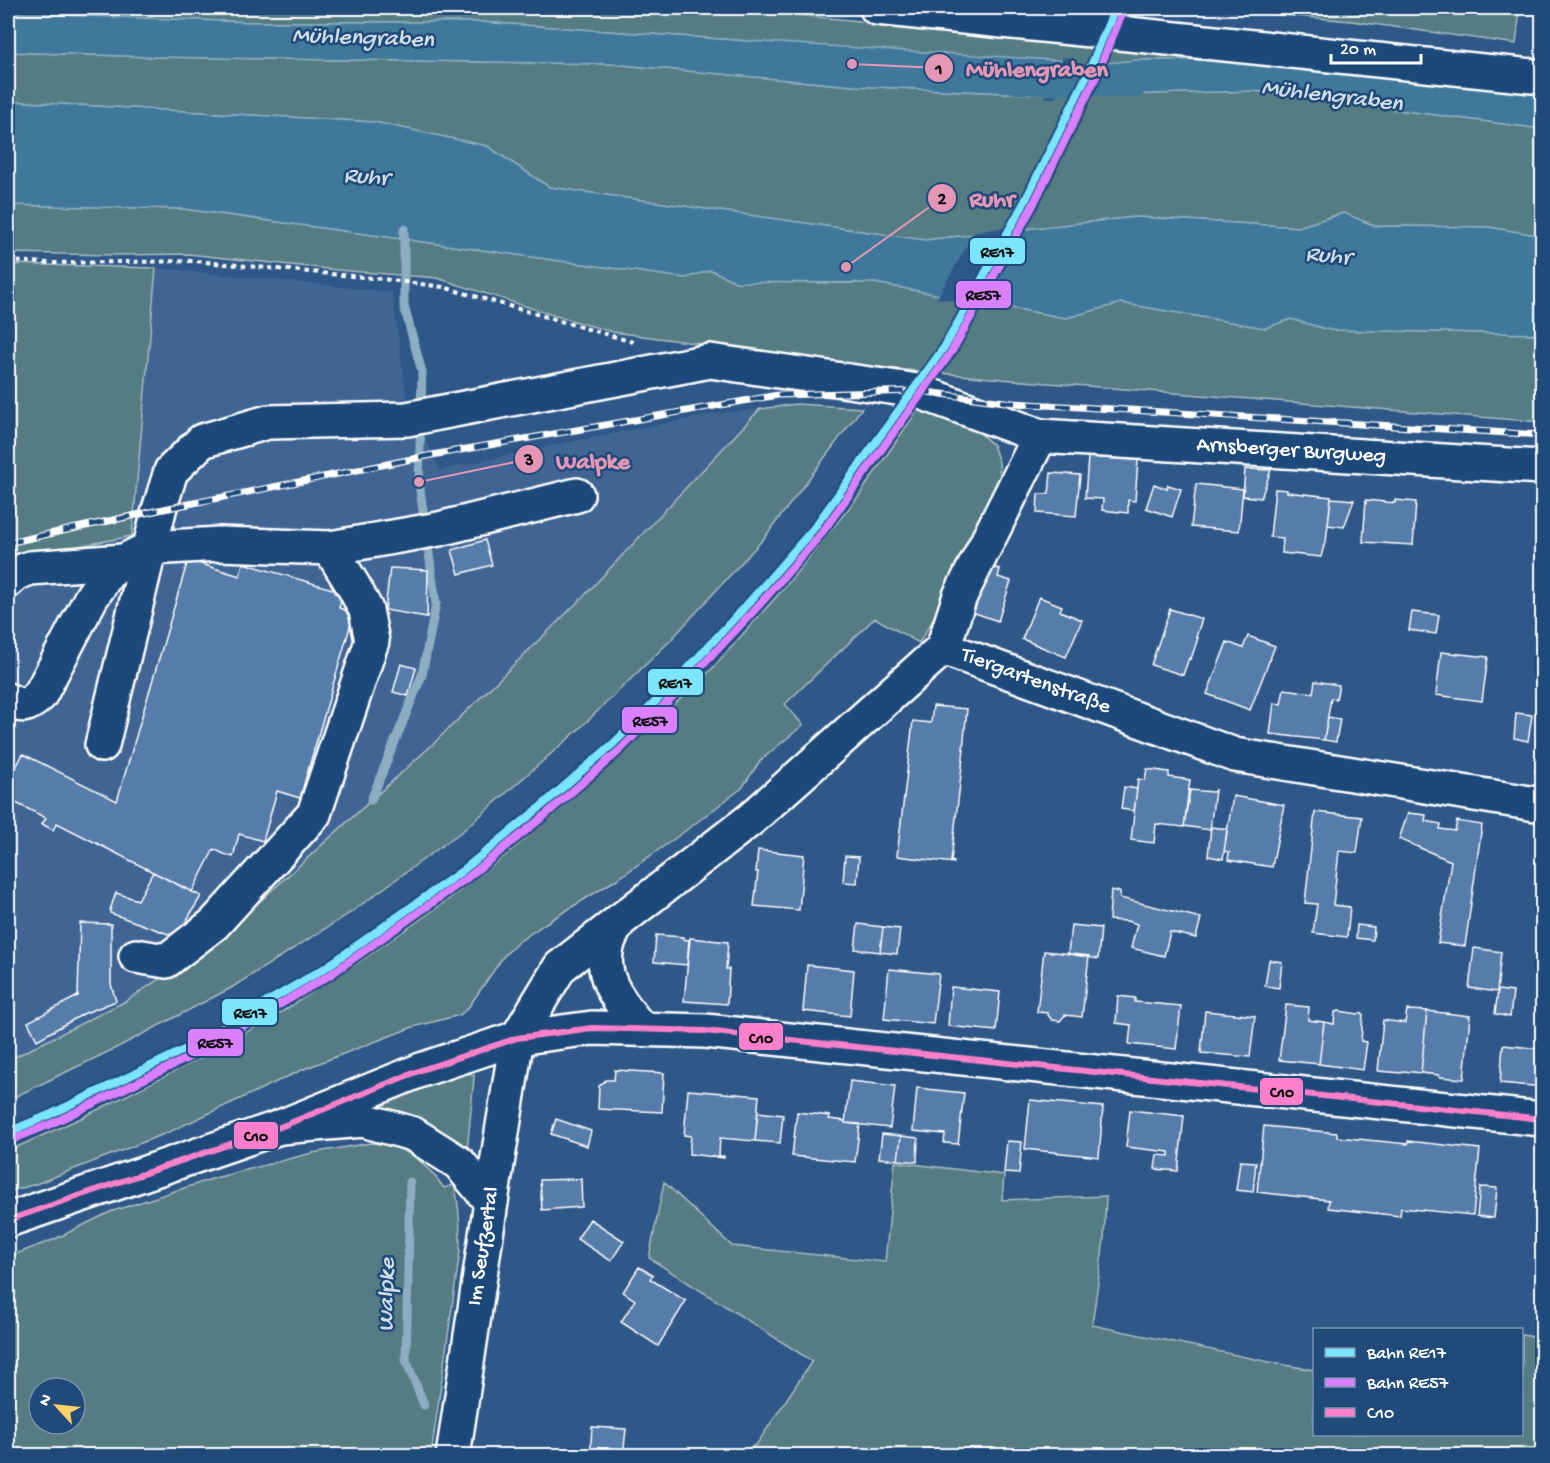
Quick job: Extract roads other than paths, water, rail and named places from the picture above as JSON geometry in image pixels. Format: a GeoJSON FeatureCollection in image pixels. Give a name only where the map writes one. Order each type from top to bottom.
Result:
{"type":"FeatureCollection","features":[{"type":"Feature","properties":{"kind":"street"},"geometry":{"type":"LineString","coordinates":[[877,8],[1542,77]]}},
{"type":"Feature","properties":{"kind":"street","name":"Arnsberger Burgweg"},"geometry":{"type":"LineString","coordinates":[[102,745],[137,554],[159,510],[171,471],[202,441],[268,422],[407,419],[710,361],[918,391],[1040,436],[1542,467]]}},
{"type":"Feature","properties":{"kind":"street"},"geometry":{"type":"LineString","coordinates":[[944,648],[960,596],[1040,436]]}},
{"type":"Feature","properties":{"kind":"street"},"geometry":{"type":"LineString","coordinates":[[10,577],[30,568],[220,544],[330,548],[428,530],[577,495]]}},
{"type":"Feature","properties":{"kind":"street"},"geometry":{"type":"LineString","coordinates":[[136,956],[166,961],[214,924],[314,814],[372,641],[366,610],[330,548]]}},
{"type":"Feature","properties":{"kind":"street"},"geometry":{"type":"LineString","coordinates":[[8,700],[22,706],[31,704],[40,695],[91,598],[108,574],[137,554]]}},
{"type":"Feature","properties":{"kind":"street","name":"Tiergartenstraße"},"geometry":{"type":"LineString","coordinates":[[517,1038],[560,967],[751,819],[944,648],[1235,755],[1542,805]]}},
{"type":"Feature","properties":{"kind":"street","name":"Tiergartenstraße"},"geometry":{"type":"LineString","coordinates":[[619,921],[608,944],[606,970],[615,995],[641,1029]]}},
{"type":"Feature","properties":{"kind":"street"},"geometry":{"type":"LineString","coordinates":[[8,1220],[280,1127],[421,1070],[517,1038],[592,1028],[716,1032],[1542,1119]]}},
{"type":"Feature","properties":{"kind":"street","name":"Im Seufzertal"},"geometry":{"type":"LineString","coordinates":[[453,1455],[517,1038]]}},
{"type":"Feature","properties":{"kind":"street"},"geometry":{"type":"LineString","coordinates":[[280,1127],[363,1119],[413,1134],[459,1163],[491,1202]]}},
{"type":"Feature","properties":{"kind":"water"},"geometry":{"type":"Polygon","coordinates":[[[8,13],[249,22],[480,22],[1070,61],[1055,95],[854,86],[611,64],[155,57],[8,52],[8,13]]]}},
{"type":"Feature","properties":{"kind":"water"},"geometry":{"type":"Polygon","coordinates":[[[1137,60],[1196,60],[1392,76],[1542,94],[1542,129],[1254,91],[1082,96],[1097,64],[1137,60]]]}},
{"type":"Feature","properties":{"kind":"water"},"geometry":{"type":"Polygon","coordinates":[[[8,101],[374,122],[487,146],[549,187],[925,240],[1136,217],[1298,227],[1344,213],[1375,226],[1488,227],[1542,236],[1542,334],[1330,330],[1291,319],[1265,328],[1121,303],[1066,318],[875,283],[736,282],[711,270],[685,278],[184,209],[8,205],[8,101]]]}},
{"type":"Feature","properties":{"kind":"waterway","name":"Mühlengraben"},"geometry":{"type":"LineString","coordinates":[[1017,78],[1133,82]]}},
{"type":"Feature","properties":{"kind":"waterway","name":"Walpke"},"geometry":{"type":"LineString","coordinates":[[371,800],[422,675],[436,604],[419,482],[422,372],[404,306],[404,229]]}},
{"type":"Feature","properties":{"kind":"waterway","name":"Walpke"},"geometry":{"type":"LineString","coordinates":[[410,1182],[406,1360],[424,1405]]}},
{"type":"Feature","properties":{"kind":"railway"},"geometry":{"type":"LineString","coordinates":[[8,543],[432,455],[778,395],[918,391],[1013,403],[1542,435]]}},
{"type":"Feature","properties":{"kind":"rail line","name":"RE17"},"geometry":{"type":"LineString","coordinates":[[8,1132],[49,1115],[188,1048],[325,968],[462,871],[538,809],[614,743],[683,674],[814,528],[945,346],[1024,203],[1088,73],[1115,8]]}},
{"type":"Feature","properties":{"kind":"rail line","name":"RE57"},"geometry":{"type":"LineString","coordinates":[[11,1140],[53,1123],[192,1056],[330,975],[467,878],[544,816],[620,750],[689,680],[821,534],[952,351],[1032,207],[1096,77],[1123,11]]}},
{"type":"Feature","properties":{"kind":"place","name":"Mühlengraben"},"geometry":{"type":"Point","coordinates":[852,64]}},
{"type":"Feature","properties":{"kind":"place","name":"Ruhr"},"geometry":{"type":"Point","coordinates":[846,267]}},
{"type":"Feature","properties":{"kind":"place","name":"Walpke"},"geometry":{"type":"Point","coordinates":[419,482]}}]}
